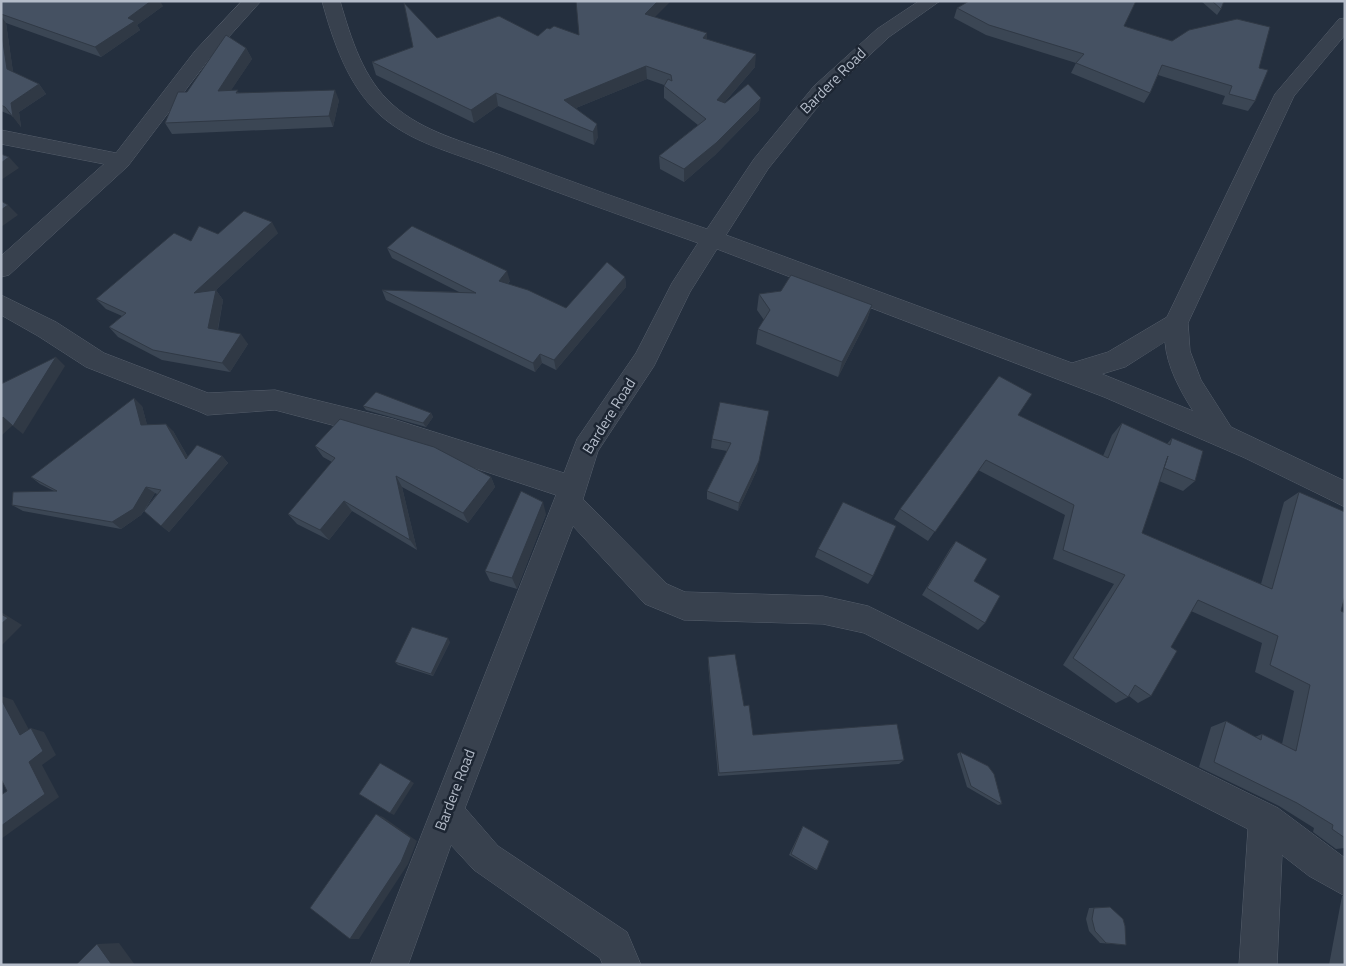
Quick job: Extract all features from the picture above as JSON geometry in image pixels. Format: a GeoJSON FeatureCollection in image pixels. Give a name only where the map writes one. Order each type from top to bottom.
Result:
{"type":"FeatureCollection","features":[{"type":"Feature","properties":{"kind":"street"},"geometry":{"type":"LineString","coordinates":[[1,269],[121,161],[202,55],[252,1]]}},
{"type":"Feature","properties":{"kind":"street"},"geometry":{"type":"LineString","coordinates":[[331,1],[336,22],[354,64],[377,101],[398,119],[432,138],[552,184],[712,239],[1072,373],[1222,437],[1345,495]]}},
{"type":"Feature","properties":{"kind":"street"},"geometry":{"type":"LineString","coordinates":[[895,1],[924,6]]}},
{"type":"Feature","properties":{"kind":"street","name":"Bardere Road"},"geometry":{"type":"LineString","coordinates":[[389,965],[446,812],[570,495],[586,447],[645,359],[680,289],[761,164],[821,90],[882,33],[924,6]]}},
{"type":"Feature","properties":{"kind":"street"},"geometry":{"type":"LineString","coordinates":[[1222,437],[1189,383],[1178,351],[1176,323],[1285,94],[1345,23]]}},
{"type":"Feature","properties":{"kind":"street"},"geometry":{"type":"LineString","coordinates":[[1,137],[121,161]]}},
{"type":"Feature","properties":{"kind":"street"},"geometry":{"type":"LineString","coordinates":[[1,304],[48,330],[95,360],[177,390],[207,404],[275,400],[393,430],[570,495],[656,594],[684,606],[822,610],[868,620],[1266,820],[1321,864],[1345,878]]}},
{"type":"Feature","properties":{"kind":"street"},"geometry":{"type":"LineString","coordinates":[[1072,373],[1116,360],[1176,323]]}},
{"type":"Feature","properties":{"kind":"street"},"geometry":{"type":"LineString","coordinates":[[446,812],[486,858],[614,945],[622,965]]}},
{"type":"Feature","properties":{"kind":"street"},"geometry":{"type":"LineString","coordinates":[[1258,965],[1266,820]]}},
{"type":"Feature","properties":{"kind":"building"},"geometry":{"type":"Polygon","coordinates":[[[1,1],[151,1],[128,18],[135,21],[95,47],[1,14],[1,1]]]}},
{"type":"Feature","properties":{"kind":"building"},"geometry":{"type":"Polygon","coordinates":[[[576,1],[658,1],[645,14],[707,33],[703,38],[756,54],[717,100],[725,103],[748,84],[761,98],[716,143],[684,169],[659,156],[706,119],[664,86],[668,79],[672,81],[671,75],[646,66],[564,100],[597,124],[593,132],[496,93],[471,110],[372,62],[413,47],[404,3],[437,38],[499,16],[538,36],[547,28],[550,29],[554,26],[579,35],[576,1]]]}},
{"type":"Feature","properties":{"kind":"building"},"geometry":{"type":"Polygon","coordinates":[[[969,1],[1136,1],[1124,26],[1172,41],[1189,30],[1237,19],[1270,27],[1259,68],[1268,70],[1255,101],[1229,94],[1232,86],[1162,65],[1150,93],[1076,63],[1084,54],[989,25],[957,8],[969,1]]]}},
{"type":"Feature","properties":{"kind":"building"},"geometry":{"type":"Polygon","coordinates":[[[1212,1],[1224,1],[1221,9],[1212,1]]]}},
{"type":"Feature","properties":{"kind":"building"},"geometry":{"type":"Polygon","coordinates":[[[1,29],[7,69],[39,84],[11,103],[13,117],[1,105],[1,29]]]}},
{"type":"Feature","properties":{"kind":"building"},"geometry":{"type":"Polygon","coordinates":[[[226,35],[246,48],[218,91],[238,90],[236,93],[335,90],[329,116],[165,123],[178,92],[187,92],[226,35]]]}},
{"type":"Feature","properties":{"kind":"building"},"geometry":{"type":"Polygon","coordinates":[[[1,154],[9,157],[1,163],[1,154]]]}},
{"type":"Feature","properties":{"kind":"building"},"geometry":{"type":"Polygon","coordinates":[[[1,201],[8,205],[1,210],[1,201]]]}},
{"type":"Feature","properties":{"kind":"building"},"geometry":{"type":"Polygon","coordinates":[[[244,211],[272,222],[194,293],[216,290],[208,328],[241,334],[222,363],[153,350],[109,327],[126,313],[96,299],[174,233],[191,241],[199,226],[218,234],[244,211]]]}},
{"type":"Feature","properties":{"kind":"building"},"geometry":{"type":"Polygon","coordinates":[[[412,226],[507,271],[499,281],[528,290],[566,308],[607,262],[625,277],[554,360],[540,354],[533,363],[382,290],[476,293],[387,248],[412,226]]]}},
{"type":"Feature","properties":{"kind":"building"},"geometry":{"type":"Polygon","coordinates":[[[791,275],[872,305],[842,362],[758,329],[770,310],[759,294],[781,291],[791,275]]]}},
{"type":"Feature","properties":{"kind":"building"},"geometry":{"type":"Polygon","coordinates":[[[56,357],[13,426],[3,417],[1,419],[1,384],[56,357]]]}},
{"type":"Feature","properties":{"kind":"building"},"geometry":{"type":"Polygon","coordinates":[[[999,376],[1032,394],[1018,415],[1108,458],[1122,423],[1170,445],[1172,438],[1203,451],[1195,481],[1164,468],[1168,456],[1142,533],[1272,589],[1299,492],[1345,512],[1345,596],[1341,611],[1345,613],[1345,838],[1332,829],[1333,825],[1297,803],[1214,762],[1226,721],[1261,740],[1262,734],[1296,751],[1310,685],[1270,665],[1278,636],[1198,600],[1171,647],[1177,651],[1151,696],[1135,685],[1128,697],[1073,658],[1125,575],[1063,550],[1074,505],[986,460],[935,532],[900,509],[999,376]]]}},
{"type":"Feature","properties":{"kind":"building"},"geometry":{"type":"Polygon","coordinates":[[[376,392],[431,413],[423,423],[363,406],[376,392]]]}},
{"type":"Feature","properties":{"kind":"building"},"geometry":{"type":"Polygon","coordinates":[[[134,398],[141,425],[166,424],[186,459],[197,445],[222,456],[161,526],[144,511],[161,490],[146,487],[133,509],[112,522],[12,505],[13,492],[57,491],[31,477],[134,398]]]}},
{"type":"Feature","properties":{"kind":"building"},"geometry":{"type":"Polygon","coordinates":[[[720,402],[769,411],[759,461],[739,503],[707,491],[731,443],[712,439],[720,402]]]}},
{"type":"Feature","properties":{"kind":"building"},"geometry":{"type":"Polygon","coordinates":[[[340,419],[434,447],[491,477],[463,513],[396,476],[410,540],[344,501],[320,530],[288,514],[335,458],[315,446],[340,419]]]}},
{"type":"Feature","properties":{"kind":"building"},"geometry":{"type":"Polygon","coordinates":[[[521,491],[543,502],[512,578],[485,571],[521,491]]]}},
{"type":"Feature","properties":{"kind":"building"},"geometry":{"type":"Polygon","coordinates":[[[843,502],[896,526],[873,576],[818,549],[843,502]]]}},
{"type":"Feature","properties":{"kind":"building"},"geometry":{"type":"Polygon","coordinates":[[[956,541],[987,559],[974,581],[1000,596],[985,623],[927,588],[956,541]]]}},
{"type":"Feature","properties":{"kind":"building"},"geometry":{"type":"Polygon","coordinates":[[[1,614],[8,618],[1,624],[1,614]]]}},
{"type":"Feature","properties":{"kind":"building"},"geometry":{"type":"Polygon","coordinates":[[[412,627],[448,638],[431,674],[395,662],[412,627]]]}},
{"type":"Feature","properties":{"kind":"building"},"geometry":{"type":"Polygon","coordinates":[[[735,654],[744,706],[749,705],[753,735],[897,724],[904,760],[719,773],[708,657],[735,654]]]}},
{"type":"Feature","properties":{"kind":"building"},"geometry":{"type":"Polygon","coordinates":[[[1,699],[20,735],[31,728],[43,751],[29,762],[45,794],[1,826],[1,795],[7,791],[1,779],[1,699]]]}},
{"type":"Feature","properties":{"kind":"building"},"geometry":{"type":"Polygon","coordinates":[[[960,752],[988,766],[994,774],[1002,804],[971,786],[960,752]]]}},
{"type":"Feature","properties":{"kind":"building"},"geometry":{"type":"Polygon","coordinates":[[[380,763],[411,781],[390,813],[359,794],[380,763]]]}},
{"type":"Feature","properties":{"kind":"building"},"geometry":{"type":"Polygon","coordinates":[[[376,814],[411,838],[401,862],[350,939],[310,908],[376,814]]]}},
{"type":"Feature","properties":{"kind":"building"},"geometry":{"type":"Polygon","coordinates":[[[803,826],[829,841],[817,870],[791,854],[803,826]]]}},
{"type":"Feature","properties":{"kind":"building"},"geometry":{"type":"Polygon","coordinates":[[[1110,907],[1123,919],[1126,945],[1106,943],[1095,931],[1092,919],[1094,908],[1110,907]]]}},
{"type":"Feature","properties":{"kind":"building"},"geometry":{"type":"Polygon","coordinates":[[[97,944],[112,965],[76,965],[97,944]]]}}]}
